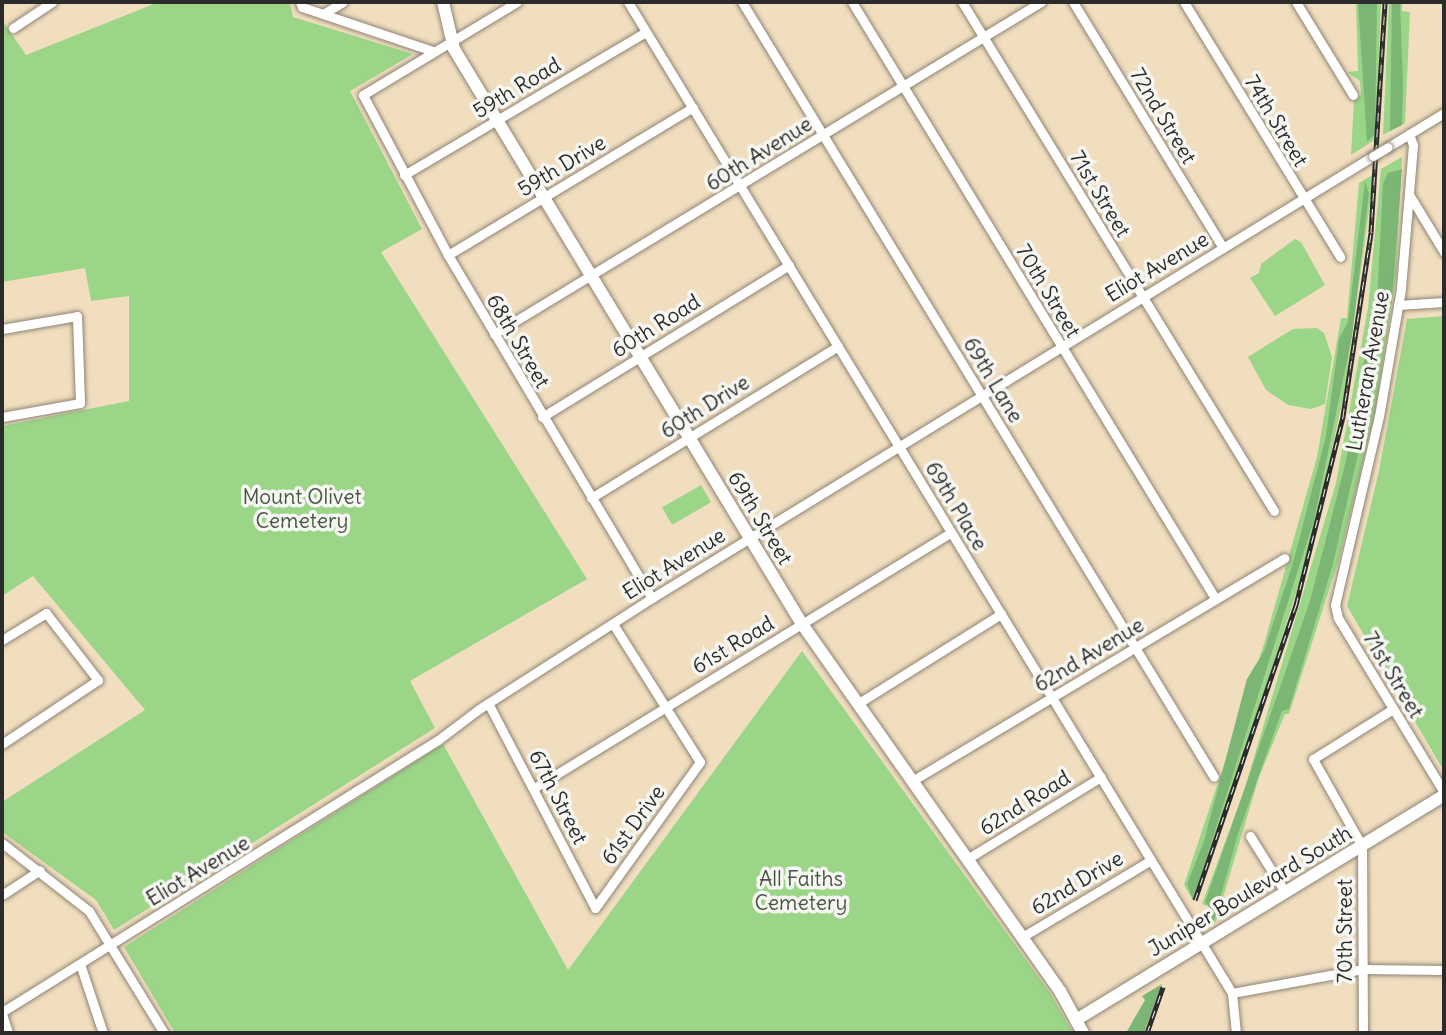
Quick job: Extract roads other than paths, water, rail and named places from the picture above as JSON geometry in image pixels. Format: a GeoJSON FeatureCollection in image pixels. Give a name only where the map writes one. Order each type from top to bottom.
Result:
{"type":"FeatureCollection","features":[{"type":"Feature","properties":{"kind":"main road","name":"69th Street"},"geometry":{"type":"LineString","coordinates":[[443,2],[452,43],[638,358],[802,624],[1022,937],[1083,1033]]}},
{"type":"Feature","properties":{"kind":"main road","name":"Juniper Boulevard South"},"geometry":{"type":"LineString","coordinates":[[1076,1020],[1363,846],[1444,793]]}},
{"type":"Feature","properties":{"kind":"street"},"geometry":{"type":"LineString","coordinates":[[13,28],[50,2]]}},
{"type":"Feature","properties":{"kind":"street"},"geometry":{"type":"LineString","coordinates":[[300,2],[302,7],[433,51],[452,43],[517,2]]}},
{"type":"Feature","properties":{"kind":"street"},"geometry":{"type":"LineString","coordinates":[[323,14],[343,2]]}},
{"type":"Feature","properties":{"kind":"street","name":"69th Place"},"geometry":{"type":"LineString","coordinates":[[628,2],[1232,993],[1236,1033]]}},
{"type":"Feature","properties":{"kind":"street","name":"69th Lane"},"geometry":{"type":"LineString","coordinates":[[742,2],[1214,777]]}},
{"type":"Feature","properties":{"kind":"street","name":"70th Street"},"geometry":{"type":"LineString","coordinates":[[852,2],[1215,598]]}},
{"type":"Feature","properties":{"kind":"street","name":"71st Street"},"geometry":{"type":"LineString","coordinates":[[962,2],[1274,511]]}},
{"type":"Feature","properties":{"kind":"street","name":"60th Avenue"},"geometry":{"type":"LineString","coordinates":[[494,334],[1041,2]]}},
{"type":"Feature","properties":{"kind":"street","name":"72nd Street"},"geometry":{"type":"LineString","coordinates":[[1073,2],[1223,248]]}},
{"type":"Feature","properties":{"kind":"street","name":"74th Street"},"geometry":{"type":"LineString","coordinates":[[1184,2],[1340,257]]}},
{"type":"Feature","properties":{"kind":"street"},"geometry":{"type":"LineString","coordinates":[[1296,2],[1353,95]]}},
{"type":"Feature","properties":{"kind":"street","name":"59th Road"},"geometry":{"type":"LineString","coordinates":[[404,174],[646,32]]}},
{"type":"Feature","properties":{"kind":"street","name":"68th Street"},"geometry":{"type":"LineString","coordinates":[[433,51],[363,96],[448,255],[652,598]]}},
{"type":"Feature","properties":{"kind":"street","name":"59th Drive"},"geometry":{"type":"LineString","coordinates":[[448,255],[693,107]]}},
{"type":"Feature","properties":{"kind":"street","name":"Eliot Avenue"},"geometry":{"type":"LineString","coordinates":[[2,1013],[438,740],[488,702],[652,598],[1444,113]]}},
{"type":"Feature","properties":{"kind":"street","name":"Lutheran Avenue"},"geometry":{"type":"LineString","coordinates":[[1336,611],[1398,305],[1413,145],[1409,134]]}},
{"type":"Feature","properties":{"kind":"street"},"geometry":{"type":"LineString","coordinates":[[1409,195],[1444,252]]}},
{"type":"Feature","properties":{"kind":"street","name":"60th Road"},"geometry":{"type":"LineString","coordinates":[[542,417],[789,265]]}},
{"type":"Feature","properties":{"kind":"street"},"geometry":{"type":"LineString","coordinates":[[1398,305],[1444,302]]}},
{"type":"Feature","properties":{"kind":"street"},"geometry":{"type":"LineString","coordinates":[[2,329],[77,316],[80,404],[2,417]]}},
{"type":"Feature","properties":{"kind":"street","name":"60th Drive"},"geometry":{"type":"LineString","coordinates":[[591,498],[838,346]]}},
{"type":"Feature","properties":{"kind":"street","name":"61st Road"},"geometry":{"type":"LineString","coordinates":[[534,788],[951,532]]}},
{"type":"Feature","properties":{"kind":"street","name":"62nd Avenue"},"geometry":{"type":"LineString","coordinates":[[912,780],[1284,558]]}},
{"type":"Feature","properties":{"kind":"street","name":"71st Street"},"geometry":{"type":"LineString","coordinates":[[1336,611],[1444,793]]}},
{"type":"Feature","properties":{"kind":"street"},"geometry":{"type":"LineString","coordinates":[[2,640],[46,613],[98,680],[2,744]]}},
{"type":"Feature","properties":{"kind":"street"},"geometry":{"type":"LineString","coordinates":[[857,704],[1001,614]]}},
{"type":"Feature","properties":{"kind":"street"},"geometry":{"type":"LineString","coordinates":[[613,624],[665,707]]}},
{"type":"Feature","properties":{"kind":"street","name":"67th Street"},"geometry":{"type":"LineString","coordinates":[[488,702],[595,908]]}},
{"type":"Feature","properties":{"kind":"street","name":"61st Drive"},"geometry":{"type":"LineString","coordinates":[[595,908],[700,762],[665,707]]}},
{"type":"Feature","properties":{"kind":"street","name":"70th Street"},"geometry":{"type":"LineString","coordinates":[[1363,1033],[1363,846],[1313,759],[1393,709]]}},
{"type":"Feature","properties":{"kind":"street","name":"62nd Road"},"geometry":{"type":"LineString","coordinates":[[967,859],[1101,777]]}},
{"type":"Feature","properties":{"kind":"street"},"geometry":{"type":"LineString","coordinates":[[1250,836],[1285,892]]}},
{"type":"Feature","properties":{"kind":"street"},"geometry":{"type":"LineString","coordinates":[[2,843],[80,901],[111,943],[164,1033]]}},
{"type":"Feature","properties":{"kind":"street","name":"62nd Drive"},"geometry":{"type":"LineString","coordinates":[[1022,937],[1151,860]]}},
{"type":"Feature","properties":{"kind":"street"},"geometry":{"type":"LineString","coordinates":[[2,895],[40,870]]}},
{"type":"Feature","properties":{"kind":"street"},"geometry":{"type":"LineString","coordinates":[[80,964],[103,1033]]}},
{"type":"Feature","properties":{"kind":"street"},"geometry":{"type":"LineString","coordinates":[[1232,993],[1363,969],[1444,970]]}},
{"type":"Feature","properties":{"kind":"street"},"geometry":{"type":"LineString","coordinates":[[2,1013],[8,1033]]}},
{"type":"Feature","properties":{"kind":"railway"},"geometry":{"type":"LineString","coordinates":[[1195,900],[1296,605],[1343,416],[1371,232],[1385,2]]}},
{"type":"Feature","properties":{"kind":"railway"},"geometry":{"type":"LineString","coordinates":[[1147,1033],[1163,987]]}},
{"type":"Feature","properties":{"kind":"park label","name":"Mount Olivet Cemetery"},"geometry":{"type":"Point","coordinates":[302,509]}},
{"type":"Feature","properties":{"kind":"park label","name":"All Faiths Cemetery"},"geometry":{"type":"Point","coordinates":[801,891]}}]}
